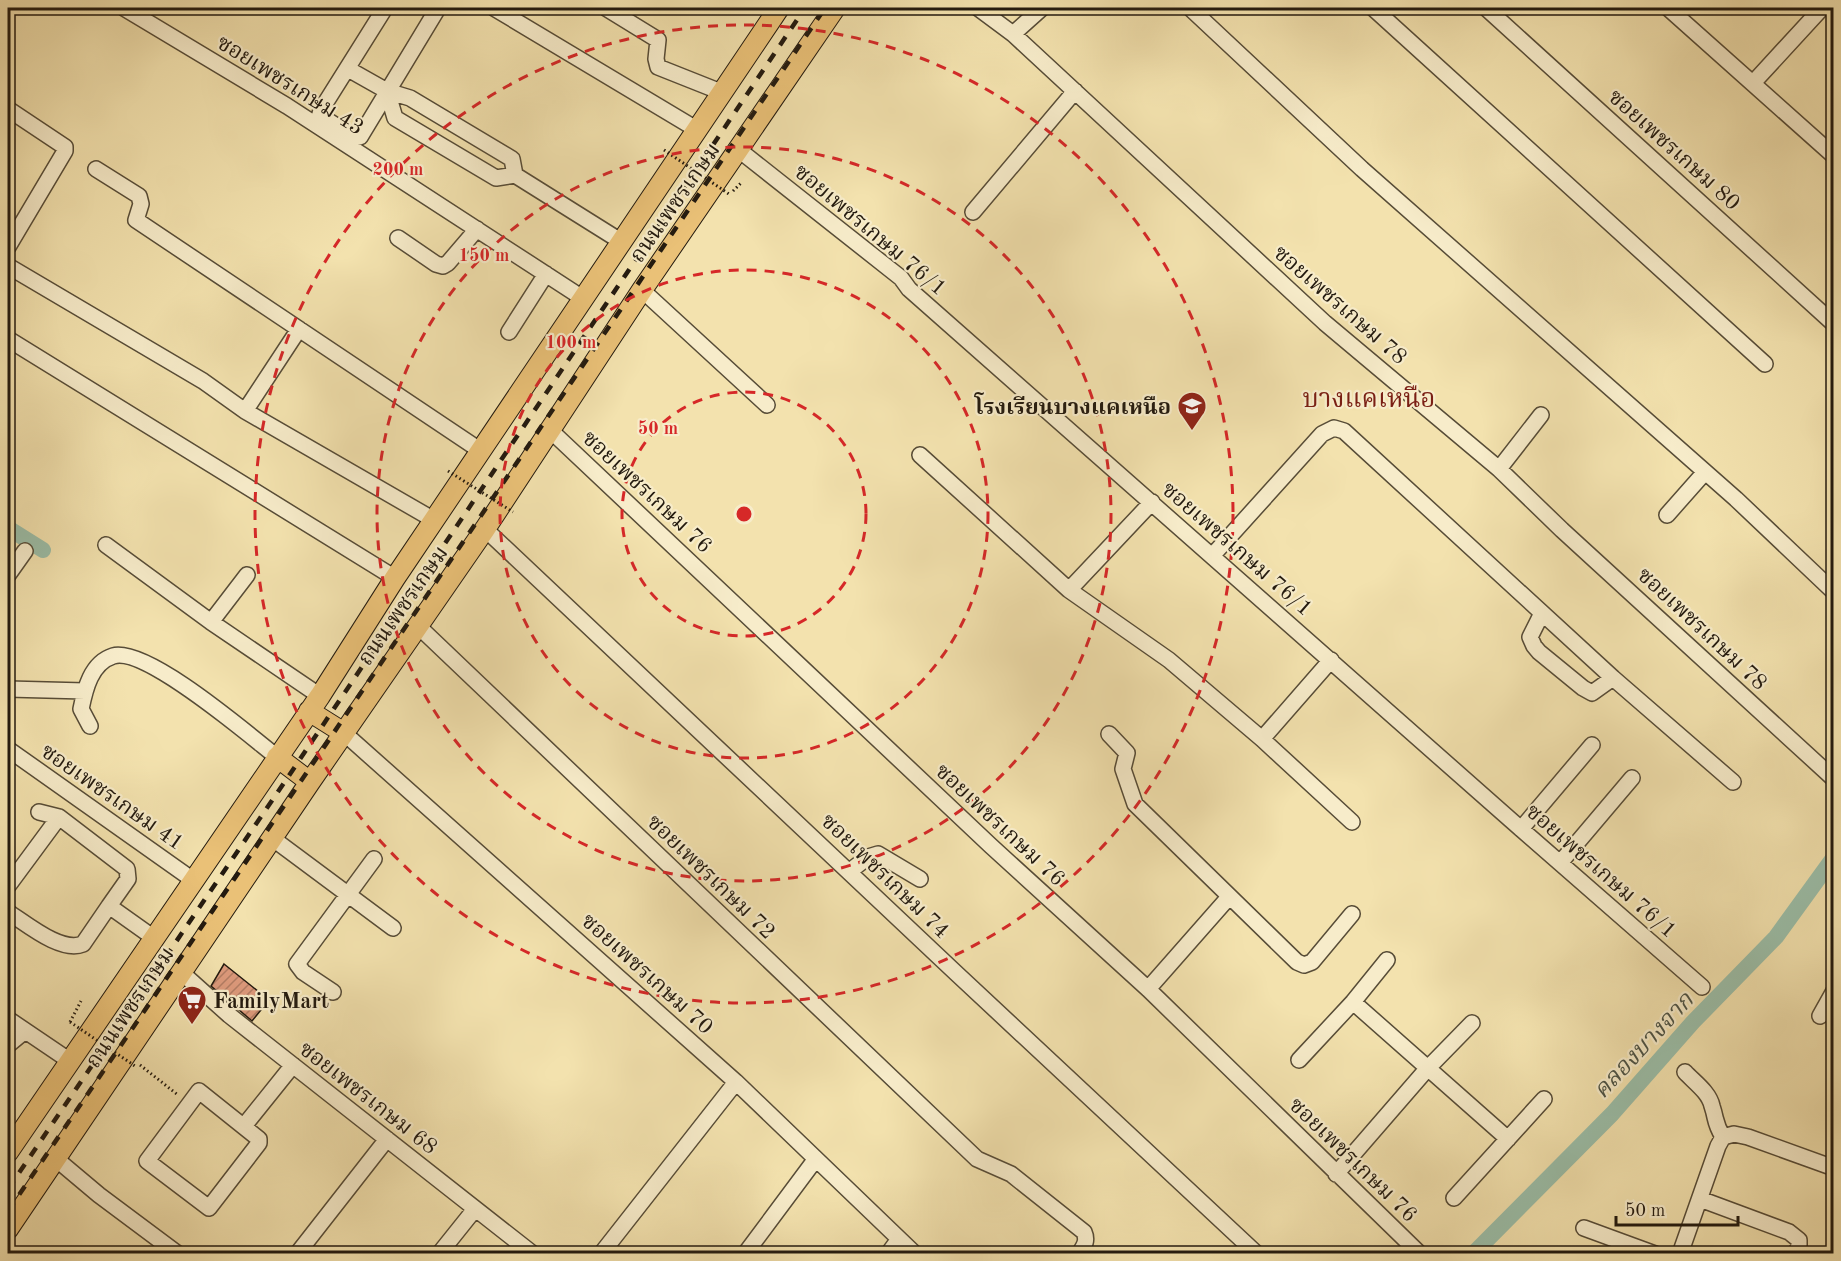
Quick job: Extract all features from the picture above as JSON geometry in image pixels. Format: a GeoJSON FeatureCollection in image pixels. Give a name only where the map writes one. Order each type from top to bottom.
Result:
{"type":"FeatureCollection","features":[{"type":"Feature","properties":{"kind":"main road","name":"ถนนเพชรเกษม"},"geometry":{"type":"LineString","coordinates":[[8,1152],[315,703],[395,578],[779,8]]}},
{"type":"Feature","properties":{"kind":"main road","name":"ถนนเพชรเกษม"},"geometry":{"type":"LineString","coordinates":[[8,1229],[485,528],[642,290],[836,8]]}},
{"type":"Feature","properties":{"kind":"main road"},"geometry":{"type":"LineString","coordinates":[[315,703],[344,733]]}},
{"type":"Feature","properties":{"kind":"main road"},"geometry":{"type":"LineString","coordinates":[[277,758],[310,783]]}},
{"type":"Feature","properties":{"kind":"street","name":"ซอยเพชรเกษม 43"},"geometry":{"type":"LineString","coordinates":[[124,8],[287,106],[584,299]]}},
{"type":"Feature","properties":{"kind":"street"},"geometry":{"type":"LineString","coordinates":[[385,8],[320,114],[355,138],[360,137],[438,8]]}},
{"type":"Feature","properties":{"kind":"street"},"geometry":{"type":"LineString","coordinates":[[494,8],[696,129]]}},
{"type":"Feature","properties":{"kind":"street"},"geometry":{"type":"LineString","coordinates":[[606,8],[657,40],[658,67],[721,92]]}},
{"type":"Feature","properties":{"kind":"street","name":"ซอยเพชรเกษม 78"},"geometry":{"type":"LineString","coordinates":[[978,8],[1013,34],[1325,323],[1499,469],[1562,530],[1833,778]]}},
{"type":"Feature","properties":{"kind":"street"},"geometry":{"type":"LineString","coordinates":[[1013,34],[1042,8]]}},
{"type":"Feature","properties":{"kind":"street"},"geometry":{"type":"LineString","coordinates":[[1190,8],[1362,169],[1736,499],[1833,592]]}},
{"type":"Feature","properties":{"kind":"street"},"geometry":{"type":"LineString","coordinates":[[1373,8],[1765,364]]}},
{"type":"Feature","properties":{"kind":"street","name":"ซอยเพชรเกษม 80"},"geometry":{"type":"LineString","coordinates":[[1486,8],[1833,324]]}},
{"type":"Feature","properties":{"kind":"street"},"geometry":{"type":"LineString","coordinates":[[1668,8],[1833,156]]}},
{"type":"Feature","properties":{"kind":"street"},"geometry":{"type":"LineString","coordinates":[[1753,83],[1822,8]]}},
{"type":"Feature","properties":{"kind":"street"},"geometry":{"type":"LineString","coordinates":[[348,69],[387,91],[410,98],[512,159],[515,176]]}},
{"type":"Feature","properties":{"kind":"street"},"geometry":{"type":"LineString","coordinates":[[387,91],[395,118],[496,178],[515,176],[622,242]]}},
{"type":"Feature","properties":{"kind":"street"},"geometry":{"type":"LineString","coordinates":[[973,212],[1075,91]]}},
{"type":"Feature","properties":{"kind":"street"},"geometry":{"type":"LineString","coordinates":[[8,109],[65,147],[65,151],[8,247]]}},
{"type":"Feature","properties":{"kind":"street","name":"ซอยเพชรเกษม 76/1"},"geometry":{"type":"LineString","coordinates":[[739,150],[901,278],[909,289],[1702,987]]}},
{"type":"Feature","properties":{"kind":"street"},"geometry":{"type":"LineString","coordinates":[[96,169],[139,196],[141,204],[136,220],[481,451]]}},
{"type":"Feature","properties":{"kind":"street"},"geometry":{"type":"LineString","coordinates":[[398,238],[436,264],[443,266],[477,229]]}},
{"type":"Feature","properties":{"kind":"street"},"geometry":{"type":"LineString","coordinates":[[8,266],[203,381],[245,411],[434,520]]}},
{"type":"Feature","properties":{"kind":"street"},"geometry":{"type":"LineString","coordinates":[[509,333],[546,274]]}},
{"type":"Feature","properties":{"kind":"street"},"geometry":{"type":"LineString","coordinates":[[642,290],[767,405]]}},
{"type":"Feature","properties":{"kind":"street"},"geometry":{"type":"LineString","coordinates":[[245,411],[299,329]]}},
{"type":"Feature","properties":{"kind":"street"},"geometry":{"type":"LineString","coordinates":[[8,339],[395,578]]}},
{"type":"Feature","properties":{"kind":"street"},"geometry":{"type":"LineString","coordinates":[[1499,469],[1541,415]]}},
{"type":"Feature","properties":{"kind":"street"},"geometry":{"type":"LineString","coordinates":[[1212,556],[1322,434],[1334,428],[1344,431],[1613,678],[1733,782]]}},
{"type":"Feature","properties":{"kind":"street","name":"ซอยเพชรเกษม 76"},"geometry":{"type":"LineString","coordinates":[[550,430],[991,846],[1148,989],[1420,1254]]}},
{"type":"Feature","properties":{"kind":"street"},"geometry":{"type":"LineString","coordinates":[[920,455],[1069,590],[1169,660],[1262,739],[1352,822]]}},
{"type":"Feature","properties":{"kind":"street"},"geometry":{"type":"LineString","coordinates":[[1667,515],[1705,472]]}},
{"type":"Feature","properties":{"kind":"street"},"geometry":{"type":"LineString","coordinates":[[1069,590],[1152,502]]}},
{"type":"Feature","properties":{"kind":"street","name":"ซอยเพชรเกษม 74"},"geometry":{"type":"LineString","coordinates":[[485,528],[1257,1254]]}},
{"type":"Feature","properties":{"kind":"street"},"geometry":{"type":"LineString","coordinates":[[106,545],[211,622],[315,703]]}},
{"type":"Feature","properties":{"kind":"street"},"geometry":{"type":"LineString","coordinates":[[8,575],[25,551]]}},
{"type":"Feature","properties":{"kind":"street"},"geometry":{"type":"LineString","coordinates":[[211,622],[247,575]]}},
{"type":"Feature","properties":{"kind":"street"},"geometry":{"type":"LineString","coordinates":[[1542,613],[1530,637],[1539,652],[1592,693],[1613,678]]}},
{"type":"Feature","properties":{"kind":"street","name":"ซอยเพชรเกษม 72"},"geometry":{"type":"LineString","coordinates":[[417,625],[977,1159],[1011,1174],[1084,1232],[1085,1244],[1079,1254]]}},
{"type":"Feature","properties":{"kind":"street"},"geometry":{"type":"LineString","coordinates":[[90,726],[81,709],[90,675],[113,656],[127,656],[154,667],[179,682],[231,720],[277,758]]}},
{"type":"Feature","properties":{"kind":"street"},"geometry":{"type":"LineString","coordinates":[[1262,739],[1330,660]]}},
{"type":"Feature","properties":{"kind":"street"},"geometry":{"type":"LineString","coordinates":[[8,689],[85,691]]}},
{"type":"Feature","properties":{"kind":"street","name":"ซอยเพชรเกษม 70"},"geometry":{"type":"LineString","coordinates":[[344,733],[736,1082],[915,1254]]}},
{"type":"Feature","properties":{"kind":"street"},"geometry":{"type":"LineString","coordinates":[[1109,734],[1127,753],[1123,769],[1135,804],[1297,963],[1304,965],[1312,962],[1352,914]]}},
{"type":"Feature","properties":{"kind":"street"},"geometry":{"type":"LineString","coordinates":[[1521,829],[1592,745]]}},
{"type":"Feature","properties":{"kind":"street","name":"ซอยเพชรเกษม 41"},"geometry":{"type":"LineString","coordinates":[[8,749],[193,880]]}},
{"type":"Feature","properties":{"kind":"street"},"geometry":{"type":"LineString","coordinates":[[1560,863],[1632,778]]}},
{"type":"Feature","properties":{"kind":"street"},"geometry":{"type":"LineString","coordinates":[[8,912],[59,943],[72,947],[84,944],[128,879],[127,869],[59,817],[39,812]]}},
{"type":"Feature","properties":{"kind":"street"},"geometry":{"type":"LineString","coordinates":[[8,886],[59,817]]}},
{"type":"Feature","properties":{"kind":"street"},"geometry":{"type":"LineString","coordinates":[[272,838],[393,928]]}},
{"type":"Feature","properties":{"kind":"street"},"geometry":{"type":"LineString","coordinates":[[850,871],[868,857],[878,854],[920,879]]}},
{"type":"Feature","properties":{"kind":"street"},"geometry":{"type":"LineString","coordinates":[[333,992],[303,972],[297,964],[374,860]]}},
{"type":"Feature","properties":{"kind":"street"},"geometry":{"type":"LineString","coordinates":[[1148,989],[1229,897]]}},
{"type":"Feature","properties":{"kind":"street"},"geometry":{"type":"LineString","coordinates":[[109,906],[154,938]]}},
{"type":"Feature","properties":{"kind":"street"},"geometry":{"type":"LineString","coordinates":[[1299,1060],[1353,1002],[1387,960]]}},
{"type":"Feature","properties":{"kind":"street","name":"ซอยเพชรเกษม 68"},"geometry":{"type":"LineString","coordinates":[[181,972],[229,1015],[533,1254]]}},
{"type":"Feature","properties":{"kind":"street"},"geometry":{"type":"LineString","coordinates":[[1820,1016],[1833,992]]}},
{"type":"Feature","properties":{"kind":"street"},"geometry":{"type":"LineString","coordinates":[[1353,1002],[1508,1139]]}},
{"type":"Feature","properties":{"kind":"street"},"geometry":{"type":"LineString","coordinates":[[8,1019],[70,1061]]}},
{"type":"Feature","properties":{"kind":"street"},"geometry":{"type":"LineString","coordinates":[[1336,1174],[1427,1069],[1472,1023]]}},
{"type":"Feature","properties":{"kind":"street"},"geometry":{"type":"LineString","coordinates":[[8,1045],[25,1031]]}},
{"type":"Feature","properties":{"kind":"street"},"geometry":{"type":"LineString","coordinates":[[244,1126],[293,1065]]}},
{"type":"Feature","properties":{"kind":"street"},"geometry":{"type":"LineString","coordinates":[[1685,1072],[1710,1100],[1714,1122],[1723,1137]]}},
{"type":"Feature","properties":{"kind":"street"},"geometry":{"type":"LineString","coordinates":[[601,1254],[736,1082]]}},
{"type":"Feature","properties":{"kind":"street"},"geometry":{"type":"LineString","coordinates":[[200,1092],[257,1135],[259,1143],[207,1208],[147,1161],[189,1104],[200,1092]]}},
{"type":"Feature","properties":{"kind":"street"},"geometry":{"type":"LineString","coordinates":[[1454,1198],[1544,1099]]}},
{"type":"Feature","properties":{"kind":"street"},"geometry":{"type":"LineString","coordinates":[[1680,1254],[1723,1137],[1734,1134],[1748,1137],[1833,1168]]}},
{"type":"Feature","properties":{"kind":"street"},"geometry":{"type":"LineString","coordinates":[[297,1254],[387,1139]]}},
{"type":"Feature","properties":{"kind":"street"},"geometry":{"type":"LineString","coordinates":[[55,1158],[99,1195],[178,1254]]}},
{"type":"Feature","properties":{"kind":"street"},"geometry":{"type":"LineString","coordinates":[[745,1254],[815,1160]]}},
{"type":"Feature","properties":{"kind":"street"},"geometry":{"type":"LineString","coordinates":[[1700,1199],[1789,1232],[1799,1240],[1800,1245],[1796,1254]]}},
{"type":"Feature","properties":{"kind":"street"},"geometry":{"type":"LineString","coordinates":[[439,1254],[475,1209]]}},
{"type":"Feature","properties":{"kind":"street"},"geometry":{"type":"LineString","coordinates":[[1584,1228],[1655,1254]]}},
{"type":"Feature","properties":{"kind":"street"},"geometry":{"type":"LineString","coordinates":[[888,1254],[899,1239]]}},
{"type":"Feature","properties":{"kind":"path"},"geometry":{"type":"LineString","coordinates":[[664,150],[729,194],[742,182]]}},
{"type":"Feature","properties":{"kind":"path"},"geometry":{"type":"LineString","coordinates":[[448,471],[513,512]]}},
{"type":"Feature","properties":{"kind":"path"},"geometry":{"type":"LineString","coordinates":[[81,1001],[70,1022],[138,1066],[189,1104]]}},
{"type":"Feature","properties":{"kind":"building"},"geometry":{"type":"Polygon","coordinates":[[[224,964],[269,1000],[252,1021],[211,986],[224,964]]]}},
{"type":"Feature","properties":{"kind":"waterway"},"geometry":{"type":"LineString","coordinates":[[8,528],[43,550]]}},
{"type":"Feature","properties":{"kind":"waterway","name":"คลองบางจาก"},"geometry":{"type":"LineString","coordinates":[[1473,1254],[1612,1114],[1693,1022],[1776,937],[1834,857]]}},
{"type":"Feature","properties":{"kind":"railway"},"geometry":{"type":"LineString","coordinates":[[8,1189],[805,8]]}},
{"type":"Feature","properties":{"kind":"railway"},"geometry":{"type":"LineString","coordinates":[[8,1211],[825,8]]}},
{"type":"Feature","properties":{"kind":"place","name":"โรงเรียนบางแคเหนือ"},"geometry":{"type":"Point","coordinates":[1192,432]}},
{"type":"Feature","properties":{"kind":"place","name":"FamilyMart"},"geometry":{"type":"Point","coordinates":[192,1026]}},
{"type":"Feature","properties":{"kind":"district","name":"บางแคเหนือ"},"geometry":{"type":"Point","coordinates":[1369,398]}}]}
